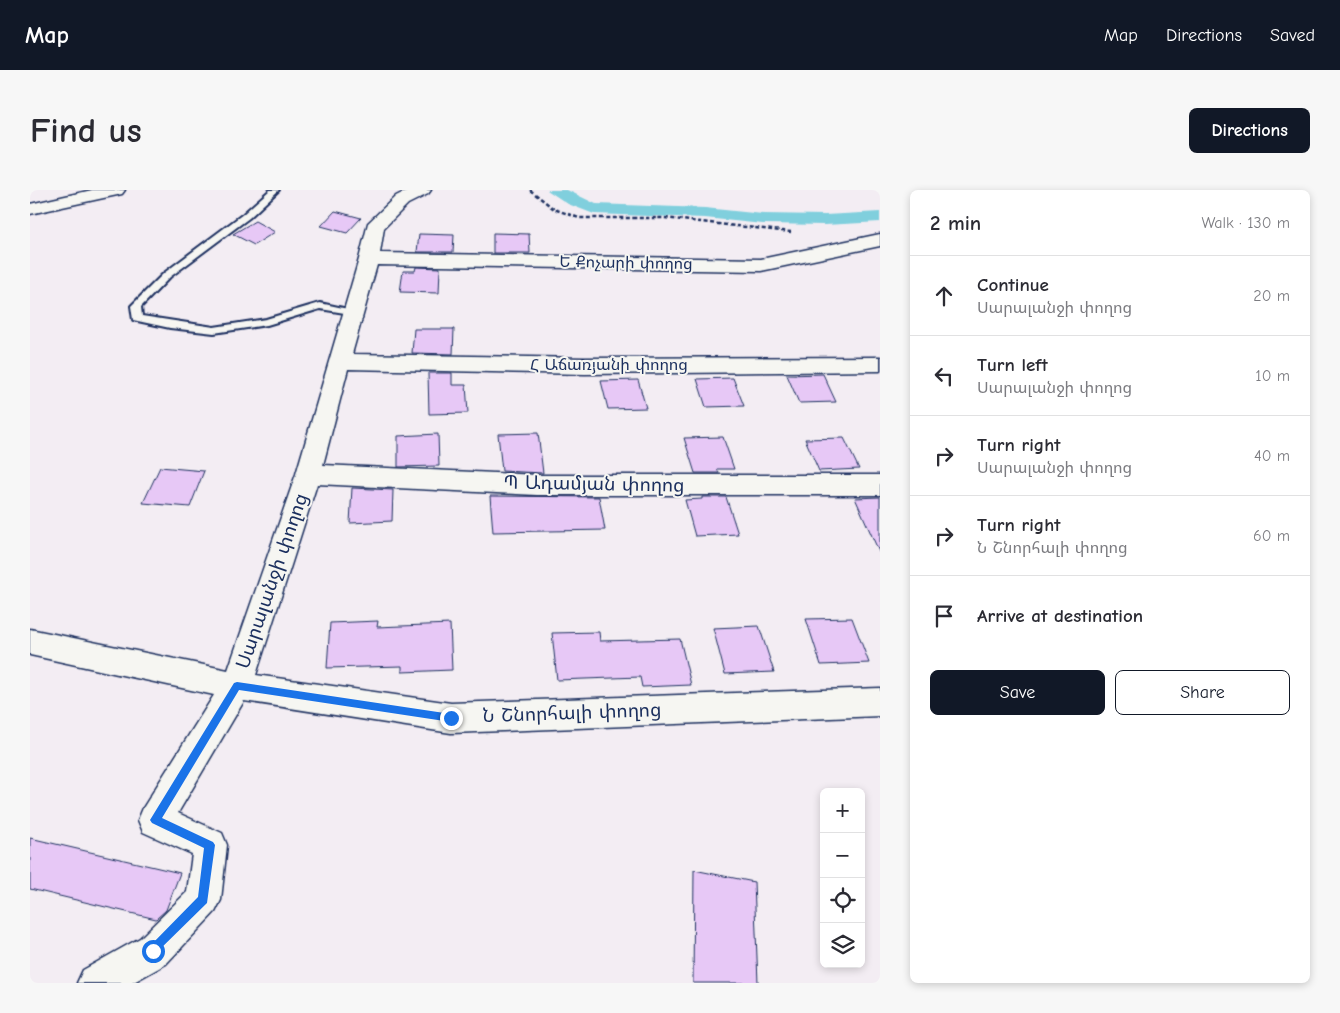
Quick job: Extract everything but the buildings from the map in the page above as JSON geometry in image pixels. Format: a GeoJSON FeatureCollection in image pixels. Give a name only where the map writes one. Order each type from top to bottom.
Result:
{"type":"FeatureCollection","features":[{"type":"Feature","properties":{"kind":"street"},"geometry":{"type":"LineString","coordinates":[[30,209],[116,190]]}},
{"type":"Feature","properties":{"kind":"street","name":"Սարալանջի փողոց"},"geometry":{"type":"LineString","coordinates":[[96,983],[153,951],[203,900],[210,845],[155,820],[237,686],[308,474],[369,260],[375,227],[402,200],[422,190]]}},
{"type":"Feature","properties":{"kind":"street","name":"Ե Քոչարի փողոց"},"geometry":{"type":"LineString","coordinates":[[369,260],[761,266],[880,240]]}},
{"type":"Feature","properties":{"kind":"street","name":"Հ Աճառյանի փողոց"},"geometry":{"type":"LineString","coordinates":[[339,360],[585,366],[880,364]]}},
{"type":"Feature","properties":{"kind":"street","name":"Պ Ադամյան փողոց"},"geometry":{"type":"LineString","coordinates":[[308,474],[537,485],[880,485]]}},
{"type":"Feature","properties":{"kind":"street","name":"Ն Շնորհալի փողոց"},"geometry":{"type":"LineString","coordinates":[[30,642],[237,686],[451,718],[880,702]]}},
{"type":"Feature","properties":{"kind":"lane"},"geometry":{"type":"LineString","coordinates":[[275,190],[246,216],[167,275],[136,306],[137,318],[170,326],[214,330],[267,322],[320,306],[353,313]]}},
{"type":"Feature","properties":{"kind":"path"},"geometry":{"type":"LineString","coordinates":[[530,190],[554,209],[579,218],[664,218],[791,232]]}},
{"type":"Feature","properties":{"kind":"waterway"},"geometry":{"type":"LineString","coordinates":[[555,190],[574,201],[594,209],[705,213],[763,219],[825,220],[880,217]]}},
{"type":"Feature","properties":{"kind":"route"},"geometry":{"type":"LineString","coordinates":[[153,951],[203,900],[210,845],[155,820],[237,686],[451,718]]}}]}
